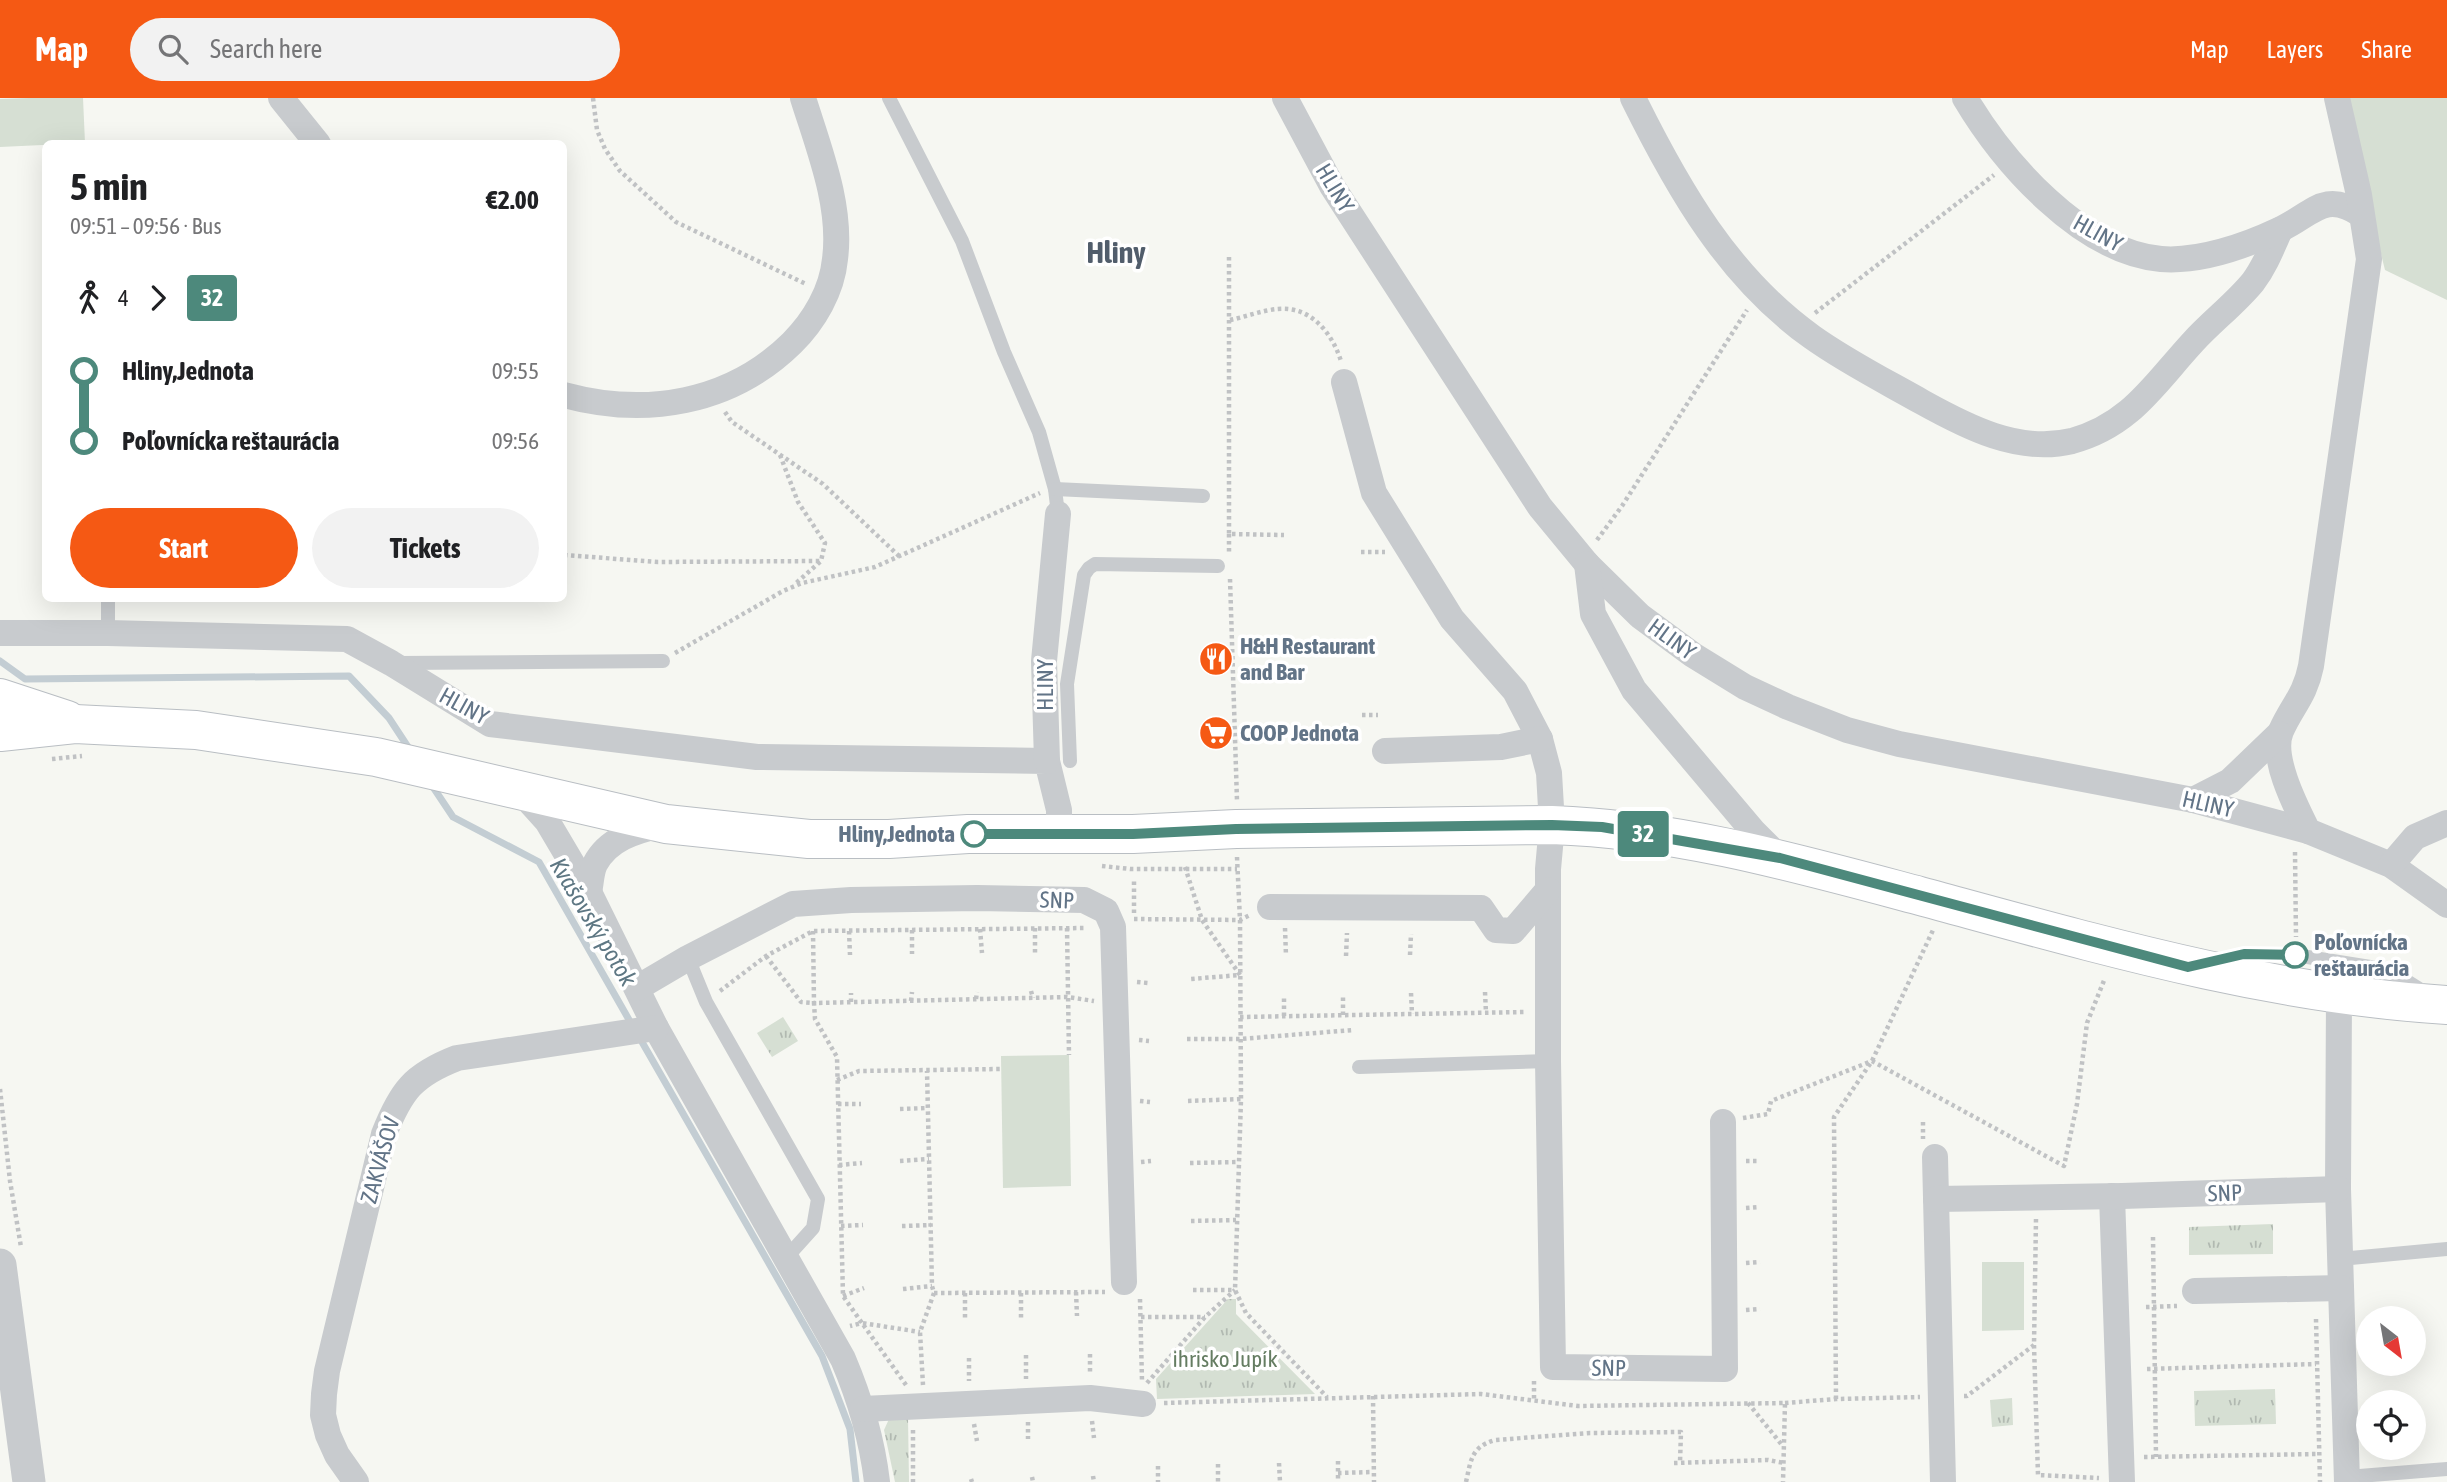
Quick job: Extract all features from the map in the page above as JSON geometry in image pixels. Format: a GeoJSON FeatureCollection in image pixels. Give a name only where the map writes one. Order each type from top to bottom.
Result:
{"type":"FeatureCollection","features":[{"type":"Feature","properties":{"kind":"main road"},"geometry":{"type":"LineString","coordinates":[[0,698],[79,740]]}},
{"type":"Feature","properties":{"kind":"main road"},"geometry":{"type":"LineString","coordinates":[[0,732],[79,740],[196,730],[376,757],[666,824],[809,839],[889,839],[968,834],[1133,834],[1236,819],[1602,827],[1780,858],[2188,967],[2290,988],[2445,1004]]}},
{"type":"Feature","properties":{"kind":"street"},"geometry":{"type":"LineString","coordinates":[[282,98],[315,140]]}},
{"type":"Feature","properties":{"kind":"street"},"geometry":{"type":"LineString","coordinates":[[567,396],[596,404],[641,406],[665,405],[713,393],[752,376],[806,329],[826,293],[836,258],[835,213],[803,98]]}},
{"type":"Feature","properties":{"kind":"street","name":"HLINY"},"geometry":{"type":"LineString","coordinates":[[1285,98],[1332,186],[1540,506],[1587,565],[1640,615],[1693,656],[1745,687],[1847,730],[1899,744],[2193,800],[2302,828],[2391,865],[2447,905]]}},
{"type":"Feature","properties":{"kind":"street"},"geometry":{"type":"LineString","coordinates":[[1633,98],[1689,204],[1721,249],[1760,292],[1798,327],[1835,353],[1965,425],[2004,440],[2067,442],[2105,428],[2137,406],[2193,342],[2254,280],[2269,256],[2280,230]]}},
{"type":"Feature","properties":{"kind":"street","name":"HLINY"},"geometry":{"type":"LineString","coordinates":[[1965,98],[2011,163],[2058,209],[2098,239],[2136,254],[2161,259],[2208,254],[2280,230],[2331,203],[2360,214]]}},
{"type":"Feature","properties":{"kind":"street"},"geometry":{"type":"LineString","coordinates":[[2193,800],[2230,781],[2279,734],[2301,698],[2311,666],[2369,259],[2359,195],[2337,98]]}},
{"type":"Feature","properties":{"kind":"street"},"geometry":{"type":"LineString","coordinates":[[1344,382],[1374,493],[1452,619],[1515,691],[1540,739],[1549,773],[1552,825]]}},
{"type":"Feature","properties":{"kind":"street","name":"HLINY"},"geometry":{"type":"LineString","coordinates":[[1056,501],[1044,661],[1058,761],[1059,835]]}},
{"type":"Feature","properties":{"kind":"street"},"geometry":{"type":"LineString","coordinates":[[1587,565],[1593,614],[1634,690],[1753,831],[1780,858]]}},
{"type":"Feature","properties":{"kind":"street","name":"HLINY"},"geometry":{"type":"LineString","coordinates":[[0,633],[346,639],[391,663],[490,724],[757,757],[1058,761]]}},
{"type":"Feature","properties":{"kind":"street"},"geometry":{"type":"LineString","coordinates":[[2279,734],[2281,766],[2302,828]]}},
{"type":"Feature","properties":{"kind":"street"},"geometry":{"type":"LineString","coordinates":[[1385,751],[1501,747],[1540,739]]}},
{"type":"Feature","properties":{"kind":"street"},"geometry":{"type":"LineString","coordinates":[[520,790],[547,821],[589,892],[637,988],[642,1030],[786,1258],[843,1359],[863,1409],[877,1482]]}},
{"type":"Feature","properties":{"kind":"street"},"geometry":{"type":"LineString","coordinates":[[2391,865],[2415,837],[2447,823]]}},
{"type":"Feature","properties":{"kind":"street"},"geometry":{"type":"LineString","coordinates":[[589,892],[594,865],[611,845],[631,832],[666,824]]}},
{"type":"Feature","properties":{"kind":"street","name":"SNP"},"geometry":{"type":"LineString","coordinates":[[1552,825],[1548,890],[1548,1060],[1553,1367],[1725,1369],[1723,1122]]}},
{"type":"Feature","properties":{"kind":"street"},"geometry":{"type":"LineString","coordinates":[[1270,907],[1481,908],[1496,930],[1513,931],[1548,890]]}},
{"type":"Feature","properties":{"kind":"street","name":"SNP"},"geometry":{"type":"LineString","coordinates":[[637,988],[688,958],[793,904],[977,898],[1084,900],[1127,926]]}},
{"type":"Feature","properties":{"kind":"street"},"geometry":{"type":"LineString","coordinates":[[1125,1289],[1124,999],[1127,926]]}},
{"type":"Feature","properties":{"kind":"street"},"geometry":{"type":"LineString","coordinates":[[2339,995],[2338,1189],[2347,1479]]}},
{"type":"Feature","properties":{"kind":"street","name":"ZAKVÁŠOV"},"geometry":{"type":"LineString","coordinates":[[356,1482],[337,1455],[328,1435],[323,1415],[324,1394],[327,1371],[384,1134],[404,1091],[429,1070],[457,1058],[642,1030]]}},
{"type":"Feature","properties":{"kind":"street"},"geometry":{"type":"LineString","coordinates":[[1935,1157],[1943,1482]]}},
{"type":"Feature","properties":{"kind":"street","name":"SNP"},"geometry":{"type":"LineString","coordinates":[[1936,1199],[2338,1189]]}},
{"type":"Feature","properties":{"kind":"street"},"geometry":{"type":"LineString","coordinates":[[2112,1196],[2122,1469]]}},
{"type":"Feature","properties":{"kind":"street"},"geometry":{"type":"LineString","coordinates":[[0,1265],[29,1482]]}},
{"type":"Feature","properties":{"kind":"street"},"geometry":{"type":"LineString","coordinates":[[2195,1291],[2341,1289]]}},
{"type":"Feature","properties":{"kind":"street"},"geometry":{"type":"LineString","coordinates":[[863,1409],[1090,1398],[1143,1404]]}},
{"type":"Feature","properties":{"kind":"lane","name":"HLINY"},"geometry":{"type":"LineString","coordinates":[[889,98],[962,241],[1004,352],[1039,432],[1056,501]]}},
{"type":"Feature","properties":{"kind":"lane"},"geometry":{"type":"LineString","coordinates":[[1056,501],[1203,496]]}},
{"type":"Feature","properties":{"kind":"lane"},"geometry":{"type":"LineString","coordinates":[[1058,761],[1068,666],[1084,575],[1089,568],[1095,564],[1224,566]]}},
{"type":"Feature","properties":{"kind":"lane"},"geometry":{"type":"LineString","coordinates":[[108,602],[108,633]]}},
{"type":"Feature","properties":{"kind":"lane","name":"HLINY"},"geometry":{"type":"LineString","coordinates":[[391,663],[663,661]]}},
{"type":"Feature","properties":{"kind":"lane"},"geometry":{"type":"LineString","coordinates":[[2188,967],[2244,954],[2295,955],[2389,970],[2445,1004]]}},
{"type":"Feature","properties":{"kind":"lane"},"geometry":{"type":"LineString","coordinates":[[688,958],[706,1002],[818,1199],[813,1228],[786,1258]]}},
{"type":"Feature","properties":{"kind":"lane"},"geometry":{"type":"LineString","coordinates":[[1359,1067],[1548,1060]]}},
{"type":"Feature","properties":{"kind":"lane"},"geometry":{"type":"LineString","coordinates":[[2340,1259],[2447,1249]]}},
{"type":"Feature","properties":{"kind":"lane"},"geometry":{"type":"LineString","coordinates":[[2347,1479],[2447,1469]]}},
{"type":"Feature","properties":{"kind":"path"},"geometry":{"type":"LineString","coordinates":[[593,98],[597,130],[605,149],[620,171],[676,222],[826,293]]}},
{"type":"Feature","properties":{"kind":"path"},"geometry":{"type":"LineString","coordinates":[[1798,327],[2011,163]]}},
{"type":"Feature","properties":{"kind":"path"},"geometry":{"type":"LineString","coordinates":[[1229,257],[1230,555]]}},
{"type":"Feature","properties":{"kind":"path"},"geometry":{"type":"LineString","coordinates":[[1587,565],[1598,537],[1622,506],[1760,292]]}},
{"type":"Feature","properties":{"kind":"path"},"geometry":{"type":"LineString","coordinates":[[1230,320],[1280,308],[1311,315],[1334,341],[1342,364],[1344,382]]}},
{"type":"Feature","properties":{"kind":"path"},"geometry":{"type":"LineString","coordinates":[[713,393],[732,422],[823,484],[900,556]]}},
{"type":"Feature","properties":{"kind":"path"},"geometry":{"type":"LineString","coordinates":[[663,661],[793,586],[821,561],[825,543],[798,502],[780,454]]}},
{"type":"Feature","properties":{"kind":"path"},"geometry":{"type":"LineString","coordinates":[[793,586],[875,567],[1014,503],[1056,501]]}},
{"type":"Feature","properties":{"kind":"path"},"geometry":{"type":"LineString","coordinates":[[1229,534],[1284,535]]}},
{"type":"Feature","properties":{"kind":"path"},"geometry":{"type":"LineString","coordinates":[[567,555],[658,562],[821,561]]}},
{"type":"Feature","properties":{"kind":"path"},"geometry":{"type":"LineString","coordinates":[[1224,566],[1237,748],[1236,819],[1240,920],[1241,1099],[1235,1290],[1246,1313],[1327,1397]]}},
{"type":"Feature","properties":{"kind":"path"},"geometry":{"type":"LineString","coordinates":[[1362,715],[1378,715]]}},
{"type":"Feature","properties":{"kind":"path"},"geometry":{"type":"LineString","coordinates":[[44,760],[79,740]]}},
{"type":"Feature","properties":{"kind":"path"},"geometry":{"type":"LineString","coordinates":[[2296,945],[2302,828]]}},
{"type":"Feature","properties":{"kind":"path"},"geometry":{"type":"LineString","coordinates":[[1184,862],[1202,920],[1240,975]]}},
{"type":"Feature","properties":{"kind":"path"},"geometry":{"type":"LineString","coordinates":[[1127,926],[1134,879]]}},
{"type":"Feature","properties":{"kind":"path"},"geometry":{"type":"LineString","coordinates":[[706,1002],[766,956],[813,931],[1127,926],[1240,920],[1270,907]]}},
{"type":"Feature","properties":{"kind":"path"},"geometry":{"type":"LineString","coordinates":[[1836,1399],[1834,1117],[1872,1061],[1937,921]]}},
{"type":"Feature","properties":{"kind":"path"},"geometry":{"type":"LineString","coordinates":[[1035,928],[1035,953]]}},
{"type":"Feature","properties":{"kind":"path"},"geometry":{"type":"LineString","coordinates":[[1067,928],[1069,1055]]}},
{"type":"Feature","properties":{"kind":"path"},"geometry":{"type":"LineString","coordinates":[[980,929],[982,953]]}},
{"type":"Feature","properties":{"kind":"path"},"geometry":{"type":"LineString","coordinates":[[912,930],[912,954]]}},
{"type":"Feature","properties":{"kind":"path"},"geometry":{"type":"LineString","coordinates":[[813,931],[815,1019],[836,1057],[843,1296],[918,1405]]}},
{"type":"Feature","properties":{"kind":"path"},"geometry":{"type":"LineString","coordinates":[[849,931],[850,955]]}},
{"type":"Feature","properties":{"kind":"path"},"geometry":{"type":"LineString","coordinates":[[1346,956],[1347,933]]}},
{"type":"Feature","properties":{"kind":"path"},"geometry":{"type":"LineString","coordinates":[[1410,955],[1411,934]]}},
{"type":"Feature","properties":{"kind":"path"},"geometry":{"type":"LineString","coordinates":[[766,956],[801,1002],[814,1003],[1067,997],[1124,999],[1133,972]]}},
{"type":"Feature","properties":{"kind":"path"},"geometry":{"type":"LineString","coordinates":[[1191,979],[1240,975]]}},
{"type":"Feature","properties":{"kind":"path"},"geometry":{"type":"LineString","coordinates":[[1872,1061],[2064,1166],[2077,1104],[2087,1023],[2105,978]]}},
{"type":"Feature","properties":{"kind":"path"},"geometry":{"type":"LineString","coordinates":[[1031,991],[1032,998]]}},
{"type":"Feature","properties":{"kind":"path"},"geometry":{"type":"LineString","coordinates":[[911,1001],[912,992]]}},
{"type":"Feature","properties":{"kind":"path"},"geometry":{"type":"LineString","coordinates":[[976,999],[977,992]]}},
{"type":"Feature","properties":{"kind":"path"},"geometry":{"type":"LineString","coordinates":[[1485,992],[1486,1013]]}},
{"type":"Feature","properties":{"kind":"path"},"geometry":{"type":"LineString","coordinates":[[851,993],[851,1002]]}},
{"type":"Feature","properties":{"kind":"path"},"geometry":{"type":"LineString","coordinates":[[1411,993],[1412,1014]]}},
{"type":"Feature","properties":{"kind":"path"},"geometry":{"type":"LineString","coordinates":[[1343,994],[1343,1015]]}},
{"type":"Feature","properties":{"kind":"path"},"geometry":{"type":"LineString","coordinates":[[1284,995],[1284,1016]]}},
{"type":"Feature","properties":{"kind":"path"},"geometry":{"type":"LineString","coordinates":[[1240,1017],[1548,1012]]}},
{"type":"Feature","properties":{"kind":"path"},"geometry":{"type":"LineString","coordinates":[[1187,1039],[1240,1040],[1353,1030]]}},
{"type":"Feature","properties":{"kind":"path"},"geometry":{"type":"LineString","coordinates":[[1723,1122],[1768,1114],[1771,1101],[1872,1061]]}},
{"type":"Feature","properties":{"kind":"path"},"geometry":{"type":"LineString","coordinates":[[837,1080],[859,1071],[1001,1069]]}},
{"type":"Feature","properties":{"kind":"path"},"geometry":{"type":"LineString","coordinates":[[913,1482],[920,1332],[934,1293],[927,1071]]}},
{"type":"Feature","properties":{"kind":"path"},"geometry":{"type":"LineString","coordinates":[[1188,1101],[1241,1099]]}},
{"type":"Feature","properties":{"kind":"path"},"geometry":{"type":"LineString","coordinates":[[838,1104],[861,1104]]}},
{"type":"Feature","properties":{"kind":"path"},"geometry":{"type":"LineString","coordinates":[[900,1108],[928,1108]]}},
{"type":"Feature","properties":{"kind":"path"},"geometry":{"type":"LineString","coordinates":[[900,1161],[929,1159]]}},
{"type":"Feature","properties":{"kind":"path"},"geometry":{"type":"LineString","coordinates":[[1190,1163],[1238,1162]]}},
{"type":"Feature","properties":{"kind":"path"},"geometry":{"type":"LineString","coordinates":[[839,1165],[862,1163]]}},
{"type":"Feature","properties":{"kind":"path"},"geometry":{"type":"LineString","coordinates":[[2036,1196],[2034,1345],[2038,1475],[2077,1480],[2109,1478],[2108,1458],[2122,1469],[2156,1457],[2319,1454]]}},
{"type":"Feature","properties":{"kind":"path"},"geometry":{"type":"LineString","coordinates":[[1191,1222],[1236,1220]]}},
{"type":"Feature","properties":{"kind":"path"},"geometry":{"type":"LineString","coordinates":[[902,1226],[931,1224]]}},
{"type":"Feature","properties":{"kind":"path"},"geometry":{"type":"LineString","coordinates":[[841,1226],[863,1225]]}},
{"type":"Feature","properties":{"kind":"path"},"geometry":{"type":"LineString","coordinates":[[2152,1237],[2150,1369],[2156,1457]]}},
{"type":"Feature","properties":{"kind":"path"},"geometry":{"type":"LineString","coordinates":[[903,1289],[932,1286]]}},
{"type":"Feature","properties":{"kind":"path"},"geometry":{"type":"LineString","coordinates":[[843,1296],[864,1288]]}},
{"type":"Feature","properties":{"kind":"path"},"geometry":{"type":"LineString","coordinates":[[934,1293],[1125,1289],[1141,1317],[1143,1388],[1205,1317],[1235,1290]]}},
{"type":"Feature","properties":{"kind":"path"},"geometry":{"type":"LineString","coordinates":[[1193,1290],[1235,1290]]}},
{"type":"Feature","properties":{"kind":"path"},"geometry":{"type":"LineString","coordinates":[[1076,1292],[1077,1316]]}},
{"type":"Feature","properties":{"kind":"path"},"geometry":{"type":"LineString","coordinates":[[965,1293],[965,1319]]}},
{"type":"Feature","properties":{"kind":"path"},"geometry":{"type":"LineString","coordinates":[[1021,1293],[1021,1318]]}},
{"type":"Feature","properties":{"kind":"path"},"geometry":{"type":"LineString","coordinates":[[1141,1317],[1205,1317]]}},
{"type":"Feature","properties":{"kind":"path"},"geometry":{"type":"LineString","coordinates":[[828,1332],[862,1323],[920,1332]]}},
{"type":"Feature","properties":{"kind":"path"},"geometry":{"type":"LineString","coordinates":[[1143,1404],[1481,1394],[1578,1406],[1785,1403],[1967,1396],[2034,1345]]}},
{"type":"Feature","properties":{"kind":"path"},"geometry":{"type":"LineString","coordinates":[[2150,1369],[2316,1364]]}},
{"type":"Feature","properties":{"kind":"path"},"geometry":{"type":"LineString","coordinates":[[1373,1396],[1374,1482]]}},
{"type":"Feature","properties":{"kind":"path"},"geometry":{"type":"LineString","coordinates":[[1748,1403],[1783,1446]]}},
{"type":"Feature","properties":{"kind":"path"},"geometry":{"type":"LineString","coordinates":[[1783,1482],[1785,1403]]}},
{"type":"Feature","properties":{"kind":"path"},"geometry":{"type":"LineString","coordinates":[[1466,1482],[1472,1455],[1482,1444],[1495,1440],[1590,1433],[1681,1433],[1677,1462],[1768,1460],[1784,1463]]}},
{"type":"Feature","properties":{"kind":"path"},"geometry":{"type":"LineString","coordinates":[[1338,1461],[1338,1482]]}},
{"type":"Feature","properties":{"kind":"path"},"geometry":{"type":"LineString","coordinates":[[1279,1463],[1280,1482]]}},
{"type":"Feature","properties":{"kind":"path"},"geometry":{"type":"LineString","coordinates":[[1217,1464],[1217,1482]]}},
{"type":"Feature","properties":{"kind":"path"},"geometry":{"type":"LineString","coordinates":[[1157,1466],[1158,1482]]}},
{"type":"Feature","properties":{"kind":"path"},"geometry":{"type":"LineString","coordinates":[[1338,1473],[1373,1472]]}},
{"type":"Feature","properties":{"kind":"green space"},"geometry":{"type":"Polygon","coordinates":[[[83,98],[85,140],[42,140],[42,145],[0,147],[0,99],[83,98]]]}},
{"type":"Feature","properties":{"kind":"green space"},"geometry":{"type":"Polygon","coordinates":[[[2342,98],[2447,98],[2447,300],[2385,270],[2342,98]]]}},
{"type":"Feature","properties":{"kind":"green space"},"geometry":{"type":"Polygon","coordinates":[[[783,1017],[798,1041],[772,1057],[757,1033],[783,1017]]]}},
{"type":"Feature","properties":{"kind":"green space"},"geometry":{"type":"Polygon","coordinates":[[[1069,1055],[1071,1186],[1003,1188],[1001,1056],[1069,1055]]]}},
{"type":"Feature","properties":{"kind":"green space"},"geometry":{"type":"Polygon","coordinates":[[[2273,1224],[2273,1254],[2189,1255],[2189,1227],[2273,1224]]]}},
{"type":"Feature","properties":{"kind":"green space"},"geometry":{"type":"Polygon","coordinates":[[[1982,1262],[2024,1262],[2024,1330],[1982,1331],[1982,1262]]]}},
{"type":"Feature","properties":{"kind":"green space","name":"ihrisko Jupík"},"geometry":{"type":"Polygon","coordinates":[[[1228,1299],[1236,1299],[1236,1314],[1315,1394],[1157,1399],[1156,1379],[1228,1299]]]}},
{"type":"Feature","properties":{"kind":"green space"},"geometry":{"type":"Polygon","coordinates":[[[2275,1389],[2276,1424],[2195,1426],[2194,1391],[2275,1389]]]}},
{"type":"Feature","properties":{"kind":"green space"},"geometry":{"type":"Polygon","coordinates":[[[2012,1398],[2013,1425],[1992,1427],[1990,1400],[2012,1398]]]}},
{"type":"Feature","properties":{"kind":"green space"},"geometry":{"type":"Polygon","coordinates":[[[908,1417],[909,1482],[895,1482],[884,1430],[889,1419],[908,1417]]]}},
{"type":"Feature","properties":{"kind":"waterway","name":"Kvašovský potok"},"geometry":{"type":"LineString","coordinates":[[0,661],[25,679],[349,676],[389,718],[410,750]]}},
{"type":"Feature","properties":{"kind":"waterway","name":"Kvašovský potok"},"geometry":{"type":"LineString","coordinates":[[431,784],[453,817],[539,862],[632,1025]]}},
{"type":"Feature","properties":{"kind":"waterway","name":"Kvašovský potok"},"geometry":{"type":"LineString","coordinates":[[638,1035],[822,1356],[850,1429],[856,1482]]}},
{"type":"Feature","properties":{"kind":"bus line","name":"32"},"geometry":{"type":"LineString","coordinates":[[974,834],[1133,834],[1236,829],[1552,825],[1602,827],[1780,858],[2188,967],[2244,954],[2295,955]]}},
{"type":"Feature","properties":{"kind":"place","name":"H&H Restaurant and Bar"},"geometry":{"type":"Point","coordinates":[1216,659]}},
{"type":"Feature","properties":{"kind":"place","name":"COOP Jednota"},"geometry":{"type":"Point","coordinates":[1216,733]}},
{"type":"Feature","properties":{"kind":"place","name":"Hliny,Jednota"},"geometry":{"type":"Point","coordinates":[974,834]}},
{"type":"Feature","properties":{"kind":"place","name":"Poľovnícka reštaurácia"},"geometry":{"type":"Point","coordinates":[2295,955]}},
{"type":"Feature","properties":{"kind":"district","name":"Hliny"},"geometry":{"type":"Point","coordinates":[1116,253]}}]}
